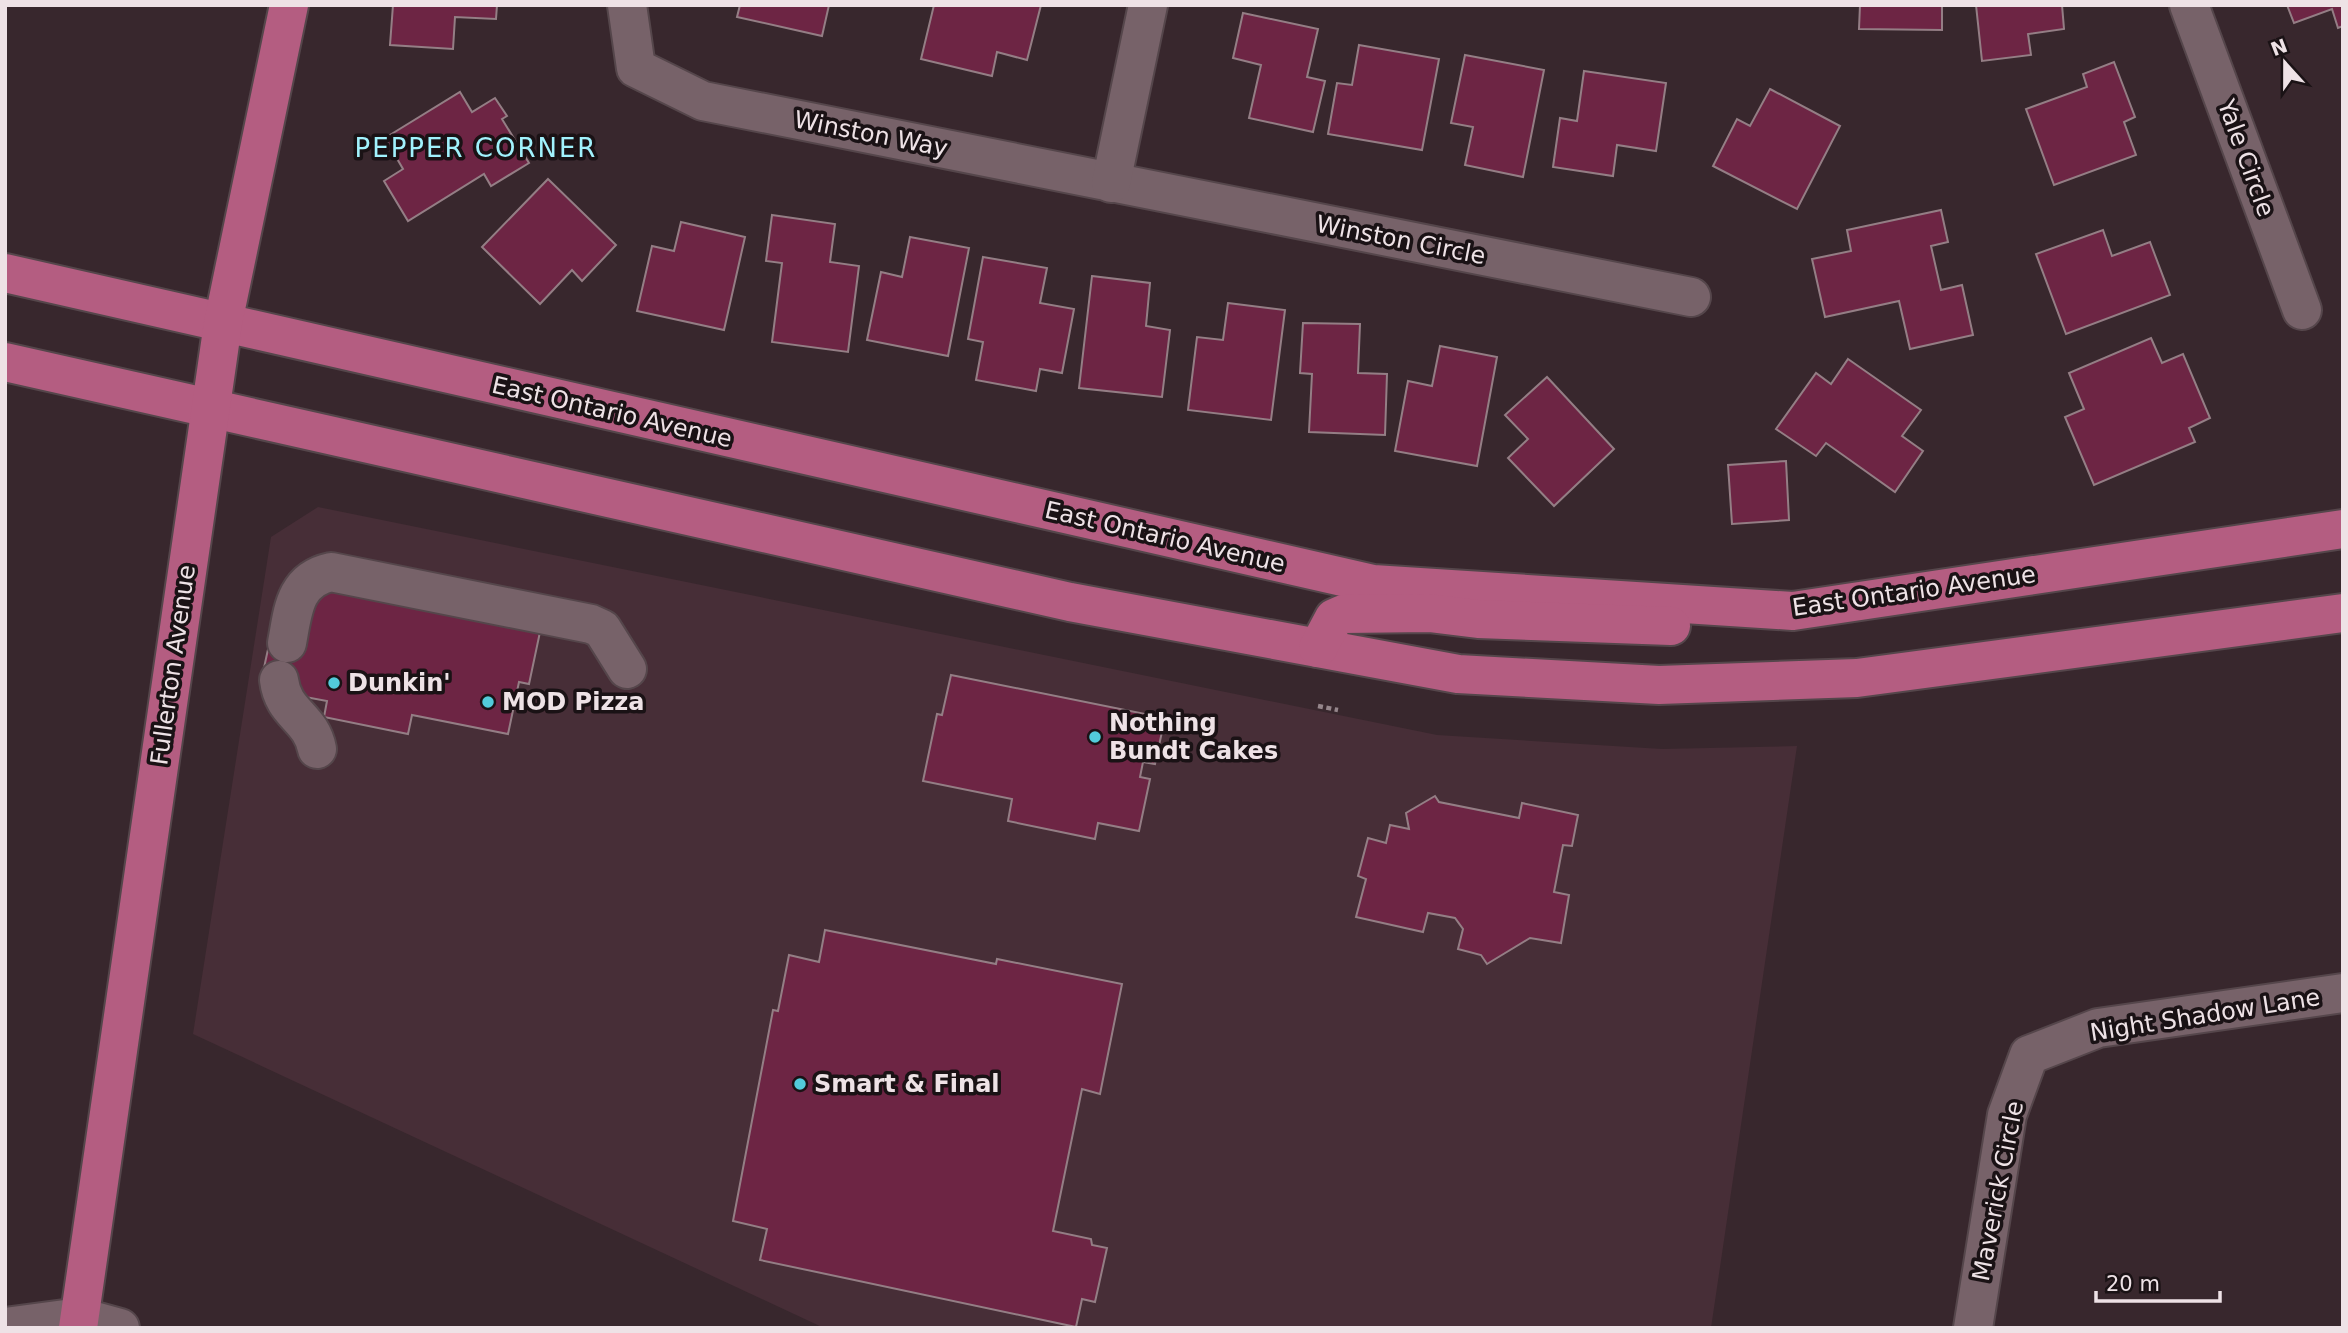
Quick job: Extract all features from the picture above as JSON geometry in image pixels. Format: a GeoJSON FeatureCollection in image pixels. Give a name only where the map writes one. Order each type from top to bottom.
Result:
{"type":"FeatureCollection","features":[{"type":"Feature","properties":{"kind":"main road","name":"Fullerton Avenue"},"geometry":{"type":"LineString","coordinates":[[79,1322],[223,323],[289,5]]}},
{"type":"Feature","properties":{"kind":"main road","name":"East Ontario Avenue"},"geometry":{"type":"LineString","coordinates":[[5,273],[1373,584],[1793,611],[2343,529]]}},
{"type":"Feature","properties":{"kind":"main road"},"geometry":{"type":"LineString","coordinates":[[5,362],[1070,602],[1458,674],[1659,685],[1857,678],[2343,613]]}},
{"type":"Feature","properties":{"kind":"main road"},"geometry":{"type":"LineString","coordinates":[[1318,648],[1334,618],[1343,614],[1429,612],[1478,619],[1618,627],[1736,626],[1793,611]]}},
{"type":"Feature","properties":{"kind":"street","name":"Winston Way"},"geometry":{"type":"LineString","coordinates":[[627,5],[636,68],[703,100],[1111,183]]}},
{"type":"Feature","properties":{"kind":"street"},"geometry":{"type":"LineString","coordinates":[[1111,183],[1148,5]]}},
{"type":"Feature","properties":{"kind":"street","name":"Yale Circle"},"geometry":{"type":"LineString","coordinates":[[2189,5],[2302,310]]}},
{"type":"Feature","properties":{"kind":"street","name":"Winston Circle"},"geometry":{"type":"LineString","coordinates":[[1111,183],[1691,297]]}},
{"type":"Feature","properties":{"kind":"street"},"geometry":{"type":"LineString","coordinates":[[317,748],[310,727],[281,696],[283,662],[294,607],[303,586],[319,575],[331,572],[591,624],[602,629],[627,670]]}},
{"type":"Feature","properties":{"kind":"street","name":"Night Shadow Lane"},"geometry":{"type":"LineString","coordinates":[[2029,1055],[2098,1028],[2343,993]]}},
{"type":"Feature","properties":{"kind":"street","name":"Maverick Circle"},"geometry":{"type":"LineString","coordinates":[[1973,1328],[2007,1115],[2029,1055]]}},
{"type":"Feature","properties":{"kind":"street"},"geometry":{"type":"LineString","coordinates":[[5,1327],[79,1322],[120,1328]]}},
{"type":"Feature","properties":{"kind":"path"},"geometry":{"type":"LineString","coordinates":[[1318,706],[1338,710]]}},
{"type":"Feature","properties":{"kind":"shaded area"},"geometry":{"type":"Polygon","coordinates":[[[318,507],[1437,735],[1662,749],[1797,746],[1711,1328],[824,1328],[193,1034],[271,537],[318,507]]]}},
{"type":"Feature","properties":{"kind":"building"},"geometry":{"type":"Polygon","coordinates":[[[393,5],[497,5],[496,19],[455,17],[453,49],[390,45],[393,5]]]}},
{"type":"Feature","properties":{"kind":"building"},"geometry":{"type":"Polygon","coordinates":[[[740,5],[829,5],[822,36],[737,17],[740,5]]]}},
{"type":"Feature","properties":{"kind":"building"},"geometry":{"type":"Polygon","coordinates":[[[934,5],[1041,5],[1027,60],[997,52],[992,76],[921,59],[934,5]]]}},
{"type":"Feature","properties":{"kind":"building"},"geometry":{"type":"Polygon","coordinates":[[[1860,5],[1942,5],[1942,30],[1859,29],[1860,5]]]}},
{"type":"Feature","properties":{"kind":"building"},"geometry":{"type":"Polygon","coordinates":[[[1976,5],[2062,5],[2064,29],[2028,34],[2031,55],[1982,61],[1976,5]]]}},
{"type":"Feature","properties":{"kind":"building"},"geometry":{"type":"Polygon","coordinates":[[[2287,5],[2343,5],[2343,26],[2338,28],[2332,9],[2294,23],[2287,5]]]}},
{"type":"Feature","properties":{"kind":"building"},"geometry":{"type":"Polygon","coordinates":[[[1243,13],[1318,29],[1307,77],[1325,81],[1313,132],[1249,118],[1261,65],[1233,58],[1243,13]]]}},
{"type":"Feature","properties":{"kind":"building"},"geometry":{"type":"Polygon","coordinates":[[[1359,45],[1439,59],[1422,150],[1328,134],[1337,83],[1352,85],[1359,45]]]}},
{"type":"Feature","properties":{"kind":"building"},"geometry":{"type":"Polygon","coordinates":[[[1465,55],[1544,70],[1523,177],[1465,165],[1473,127],[1451,123],[1465,55]]]}},
{"type":"Feature","properties":{"kind":"building"},"geometry":{"type":"Polygon","coordinates":[[[2114,62],[2135,117],[2124,122],[2136,155],[2054,185],[2026,109],[2087,87],[2083,74],[2114,62]]]}},
{"type":"Feature","properties":{"kind":"building"},"geometry":{"type":"Polygon","coordinates":[[[1584,71],[1666,83],[1656,151],[1617,145],[1613,176],[1553,167],[1560,118],[1577,121],[1584,71]]]}},
{"type":"Feature","properties":{"kind":"building"},"geometry":{"type":"Polygon","coordinates":[[[1770,89],[1840,126],[1797,209],[1713,166],[1737,119],[1750,126],[1770,89]]]}},
{"type":"Feature","properties":{"kind":"building"},"geometry":{"type":"Polygon","coordinates":[[[460,92],[472,112],[495,98],[507,116],[502,119],[529,163],[491,186],[484,174],[408,221],[384,181],[403,169],[385,138],[460,92]]]}},
{"type":"Feature","properties":{"kind":"building"},"geometry":{"type":"Polygon","coordinates":[[[548,179],[616,245],[582,281],[572,270],[540,304],[482,247],[548,179]]]}},
{"type":"Feature","properties":{"kind":"building"},"geometry":{"type":"Polygon","coordinates":[[[1941,210],[1948,242],[1931,246],[1941,290],[1962,285],[1973,335],[1910,349],[1899,301],[1825,317],[1812,259],[1851,251],[1847,230],[1941,210]]]}},
{"type":"Feature","properties":{"kind":"building"},"geometry":{"type":"Polygon","coordinates":[[[772,215],[835,224],[830,262],[859,266],[848,352],[772,342],[782,263],[766,261],[772,215]]]}},
{"type":"Feature","properties":{"kind":"building"},"geometry":{"type":"Polygon","coordinates":[[[681,222],[745,237],[724,330],[637,311],[652,246],[674,251],[681,222]]]}},
{"type":"Feature","properties":{"kind":"building"},"geometry":{"type":"Polygon","coordinates":[[[2103,230],[2112,256],[2150,242],[2170,295],[2066,334],[2036,254],[2103,230]]]}},
{"type":"Feature","properties":{"kind":"building"},"geometry":{"type":"Polygon","coordinates":[[[910,237],[969,248],[948,356],[867,340],[881,272],[902,277],[910,237]]]}},
{"type":"Feature","properties":{"kind":"building"},"geometry":{"type":"Polygon","coordinates":[[[983,257],[1047,268],[1040,303],[1074,309],[1062,373],[1040,369],[1036,391],[976,380],[983,342],[968,339],[983,257]]]}},
{"type":"Feature","properties":{"kind":"building"},"geometry":{"type":"Polygon","coordinates":[[[1092,276],[1150,283],[1146,326],[1170,330],[1162,397],[1079,388],[1092,276]]]}},
{"type":"Feature","properties":{"kind":"building"},"geometry":{"type":"Polygon","coordinates":[[[1228,303],[1285,310],[1271,420],[1188,410],[1197,337],[1223,340],[1228,303]]]}},
{"type":"Feature","properties":{"kind":"building"},"geometry":{"type":"Polygon","coordinates":[[[1303,323],[1360,324],[1358,373],[1387,374],[1385,435],[1309,432],[1312,374],[1300,373],[1303,323]]]}},
{"type":"Feature","properties":{"kind":"building"},"geometry":{"type":"Polygon","coordinates":[[[2151,338],[2162,363],[2183,354],[2210,418],[2189,428],[2195,442],[2094,485],[2065,417],[2084,409],[2069,373],[2151,338]]]}},
{"type":"Feature","properties":{"kind":"building"},"geometry":{"type":"Polygon","coordinates":[[[1440,346],[1497,357],[1477,466],[1395,451],[1408,381],[1432,386],[1440,346]]]}},
{"type":"Feature","properties":{"kind":"building"},"geometry":{"type":"Polygon","coordinates":[[[1848,359],[1921,410],[1902,436],[1923,451],[1895,492],[1826,443],[1816,456],[1776,429],[1816,373],[1831,384],[1848,359]]]}},
{"type":"Feature","properties":{"kind":"building"},"geometry":{"type":"Polygon","coordinates":[[[1547,377],[1614,449],[1554,506],[1508,458],[1528,439],[1505,415],[1547,377]]]}},
{"type":"Feature","properties":{"kind":"building"},"geometry":{"type":"Polygon","coordinates":[[[1786,461],[1789,520],[1732,524],[1728,465],[1786,461]]]}},
{"type":"Feature","properties":{"kind":"building"},"geometry":{"type":"Polygon","coordinates":[[[346,581],[540,632],[529,684],[519,682],[508,734],[412,715],[408,734],[324,717],[327,701],[284,693],[262,677],[270,640],[312,603],[346,581]]]}},
{"type":"Feature","properties":{"kind":"building"},"geometry":{"type":"Polygon","coordinates":[[[951,675],[1165,718],[1155,764],[1143,762],[1140,777],[1150,779],[1139,831],[1098,823],[1095,839],[1008,821],[1012,799],[923,781],[937,714],[942,715],[951,675]]]}},
{"type":"Feature","properties":{"kind":"building"},"geometry":{"type":"Polygon","coordinates":[[[1435,796],[1439,802],[1519,818],[1522,803],[1578,815],[1572,846],[1563,845],[1554,892],[1569,895],[1561,943],[1530,938],[1487,964],[1481,955],[1458,949],[1463,929],[1455,918],[1428,913],[1423,932],[1356,917],[1366,879],[1358,876],[1368,838],[1386,843],[1390,825],[1409,829],[1406,813],[1435,796]]]}},
{"type":"Feature","properties":{"kind":"building"},"geometry":{"type":"Polygon","coordinates":[[[825,930],[996,964],[997,959],[1122,984],[1100,1094],[1082,1089],[1053,1231],[1091,1239],[1092,1245],[1107,1248],[1095,1302],[1082,1299],[1076,1327],[760,1260],[767,1229],[733,1221],[773,1010],[778,1011],[789,955],[819,962],[825,930]]]}},
{"type":"Feature","properties":{"kind":"place","name":"Dunkin'"},"geometry":{"type":"Point","coordinates":[334,683]}},
{"type":"Feature","properties":{"kind":"place","name":"MOD Pizza"},"geometry":{"type":"Point","coordinates":[488,702]}},
{"type":"Feature","properties":{"kind":"place","name":"Nothing Bundt Cakes"},"geometry":{"type":"Point","coordinates":[1095,737]}},
{"type":"Feature","properties":{"kind":"place","name":"Smart & Final"},"geometry":{"type":"Point","coordinates":[800,1084]}},
{"type":"Feature","properties":{"kind":"district","name":"PEPPER CORNER"},"geometry":{"type":"Point","coordinates":[476,148]}}]}
